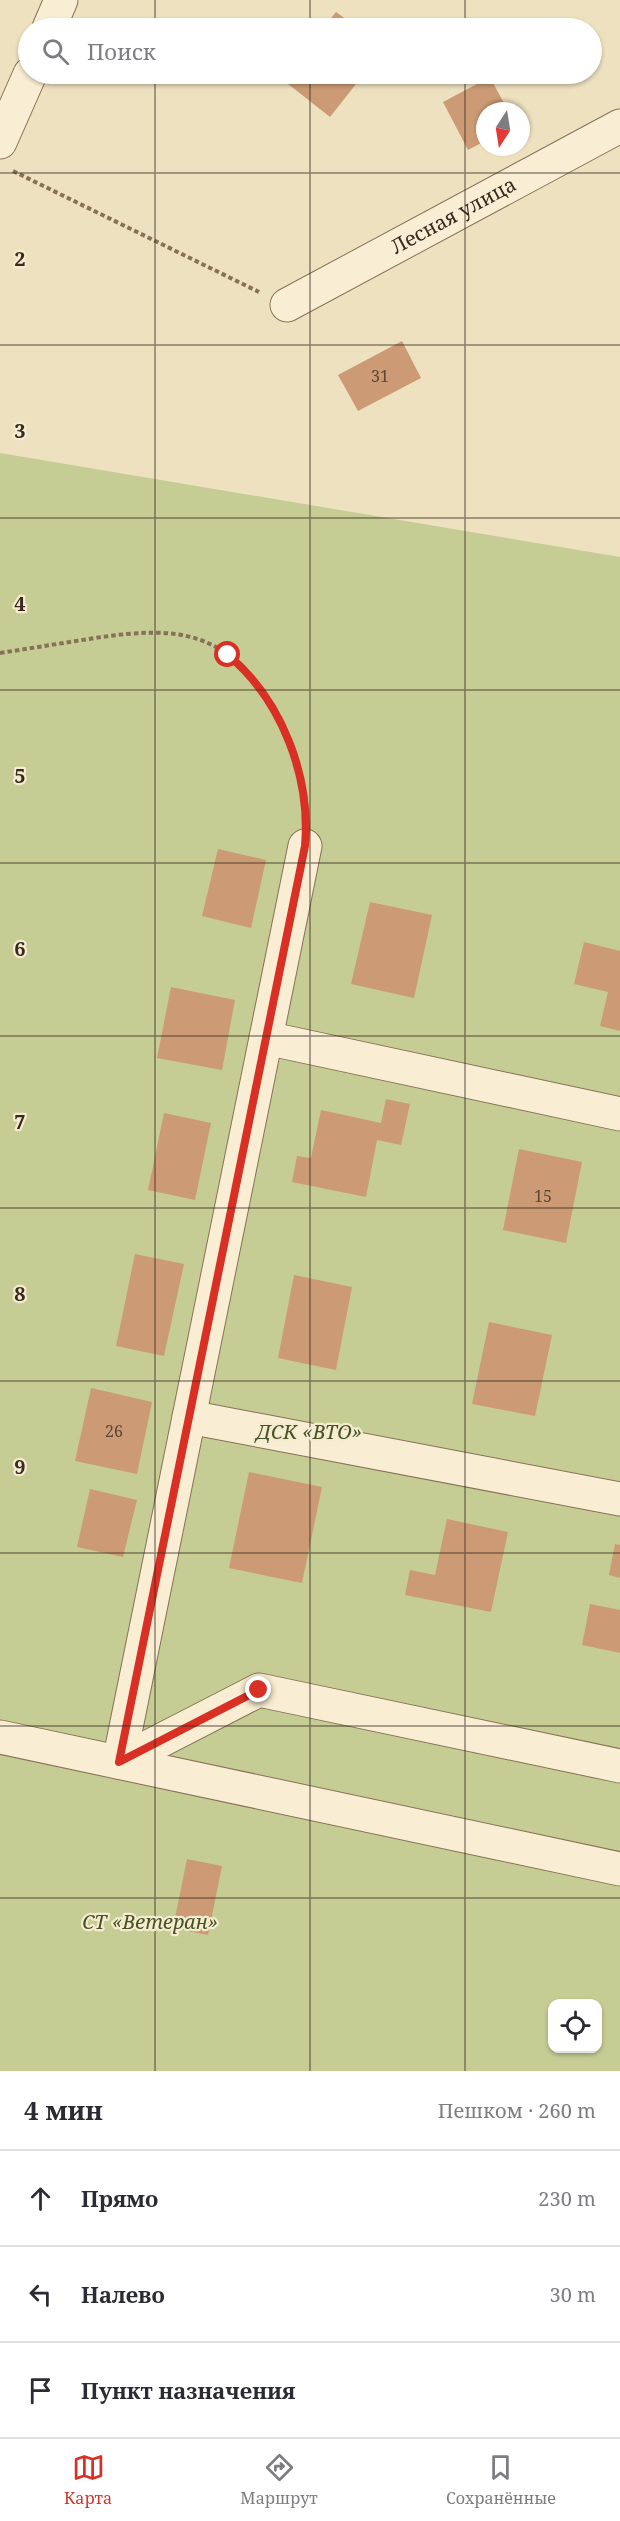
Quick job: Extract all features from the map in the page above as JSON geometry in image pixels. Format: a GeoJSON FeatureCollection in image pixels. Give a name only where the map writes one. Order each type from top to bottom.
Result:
{"type":"FeatureCollection","features":[{"type":"Feature","properties":{"kind":"street"},"geometry":{"type":"LineString","coordinates":[[54,18],[62,0]]}},
{"type":"Feature","properties":{"kind":"street"},"geometry":{"type":"LineString","coordinates":[[5,156],[27,84]]}},
{"type":"Feature","properties":{"kind":"street","name":"Лесная улица"},"geometry":{"type":"LineString","coordinates":[[287,305],[620,126]]}},
{"type":"Feature","properties":{"kind":"street"},"geometry":{"type":"LineString","coordinates":[[119,1762],[305,846]]}},
{"type":"Feature","properties":{"kind":"street"},"geometry":{"type":"LineString","coordinates":[[266,1038],[620,1114]]}},
{"type":"Feature","properties":{"kind":"street"},"geometry":{"type":"LineString","coordinates":[[189,1416],[620,1499]]}},
{"type":"Feature","properties":{"kind":"street"},"geometry":{"type":"LineString","coordinates":[[119,1762],[259,1690],[620,1766]]}},
{"type":"Feature","properties":{"kind":"street"},"geometry":{"type":"LineString","coordinates":[[0,1737],[620,1869]]}},
{"type":"Feature","properties":{"kind":"path"},"geometry":{"type":"LineString","coordinates":[[5,156],[287,305]]}},
{"type":"Feature","properties":{"kind":"path"},"geometry":{"type":"LineString","coordinates":[[0,653],[157,631],[175,632],[194,638],[228,655],[257,684],[288,741],[306,801],[305,846]]}},
{"type":"Feature","properties":{"kind":"green space","name":"ДСК «ВТО»"},"geometry":{"type":"Polygon","coordinates":[[[0,453],[620,557],[620,2071],[0,2071],[0,453]]]}},
{"type":"Feature","properties":{"kind":"building"},"geometry":{"type":"Polygon","coordinates":[[[336,12],[344,18],[331,18],[336,12]]]}},
{"type":"Feature","properties":{"kind":"building"},"geometry":{"type":"Polygon","coordinates":[[[288,84],[356,84],[330,117],[288,84]]]}},
{"type":"Feature","properties":{"kind":"building"},"geometry":{"type":"Polygon","coordinates":[[[477,84],[494,84],[503,102],[476,102],[476,146],[468,150],[443,102],[477,84]]]}},
{"type":"Feature","properties":{"kind":"building"},"geometry":{"type":"Polygon","coordinates":[[[402,341],[421,378],[358,411],[338,375],[402,341]]]}},
{"type":"Feature","properties":{"kind":"building"},"geometry":{"type":"Polygon","coordinates":[[[218,849],[266,860],[251,928],[202,916],[218,849]]]}},
{"type":"Feature","properties":{"kind":"building"},"geometry":{"type":"Polygon","coordinates":[[[370,902],[432,915],[414,998],[351,984],[370,902]]]}},
{"type":"Feature","properties":{"kind":"building"},"geometry":{"type":"Polygon","coordinates":[[[584,942],[620,951],[620,1031],[600,1026],[608,992],[574,984],[584,942]]]}},
{"type":"Feature","properties":{"kind":"building"},"geometry":{"type":"Polygon","coordinates":[[[171,987],[235,1000],[222,1070],[157,1058],[171,987]]]}},
{"type":"Feature","properties":{"kind":"building"},"geometry":{"type":"Polygon","coordinates":[[[386,1099],[410,1104],[401,1145],[377,1140],[366,1197],[292,1182],[297,1156],[311,1158],[321,1110],[381,1123],[386,1099]]]}},
{"type":"Feature","properties":{"kind":"building"},"geometry":{"type":"Polygon","coordinates":[[[164,1113],[211,1123],[195,1200],[148,1190],[164,1113]]]}},
{"type":"Feature","properties":{"kind":"building"},"geometry":{"type":"Polygon","coordinates":[[[519,1149],[582,1162],[566,1243],[503,1230],[519,1149]]]}},
{"type":"Feature","properties":{"kind":"building"},"geometry":{"type":"Polygon","coordinates":[[[135,1254],[184,1264],[164,1356],[116,1346],[135,1254]]]}},
{"type":"Feature","properties":{"kind":"building"},"geometry":{"type":"Polygon","coordinates":[[[294,1275],[352,1287],[336,1370],[278,1358],[294,1275]]]}},
{"type":"Feature","properties":{"kind":"building"},"geometry":{"type":"Polygon","coordinates":[[[489,1322],[552,1335],[535,1416],[472,1404],[489,1322]]]}},
{"type":"Feature","properties":{"kind":"building"},"geometry":{"type":"Polygon","coordinates":[[[91,1388],[152,1402],[137,1474],[75,1461],[91,1388]]]}},
{"type":"Feature","properties":{"kind":"building"},"geometry":{"type":"Polygon","coordinates":[[[249,1472],[322,1487],[302,1583],[229,1568],[249,1472]]]}},
{"type":"Feature","properties":{"kind":"building"},"geometry":{"type":"Polygon","coordinates":[[[90,1489],[137,1500],[123,1557],[77,1547],[90,1489]]]}},
{"type":"Feature","properties":{"kind":"building"},"geometry":{"type":"Polygon","coordinates":[[[447,1519],[508,1532],[491,1612],[405,1595],[410,1570],[435,1575],[447,1519]]]}},
{"type":"Feature","properties":{"kind":"building"},"geometry":{"type":"Polygon","coordinates":[[[615,1544],[620,1545],[620,1578],[609,1575],[615,1544]]]}},
{"type":"Feature","properties":{"kind":"building"},"geometry":{"type":"Polygon","coordinates":[[[590,1604],[620,1610],[620,1653],[582,1645],[590,1604]]]}},
{"type":"Feature","properties":{"kind":"building"},"geometry":{"type":"Polygon","coordinates":[[[187,1859],[222,1866],[208,1935],[173,1928],[187,1859]]]}},
{"type":"Feature","properties":{"kind":"route"},"geometry":{"type":"LineString","coordinates":[[228,655],[244,668],[257,684],[288,741],[303,784],[306,801],[305,846],[119,1762],[259,1690]]}},
{"type":"Feature","properties":{"kind":"park label","name":"СТ «Ветеран»"},"geometry":{"type":"Point","coordinates":[150,1922]}}]}
